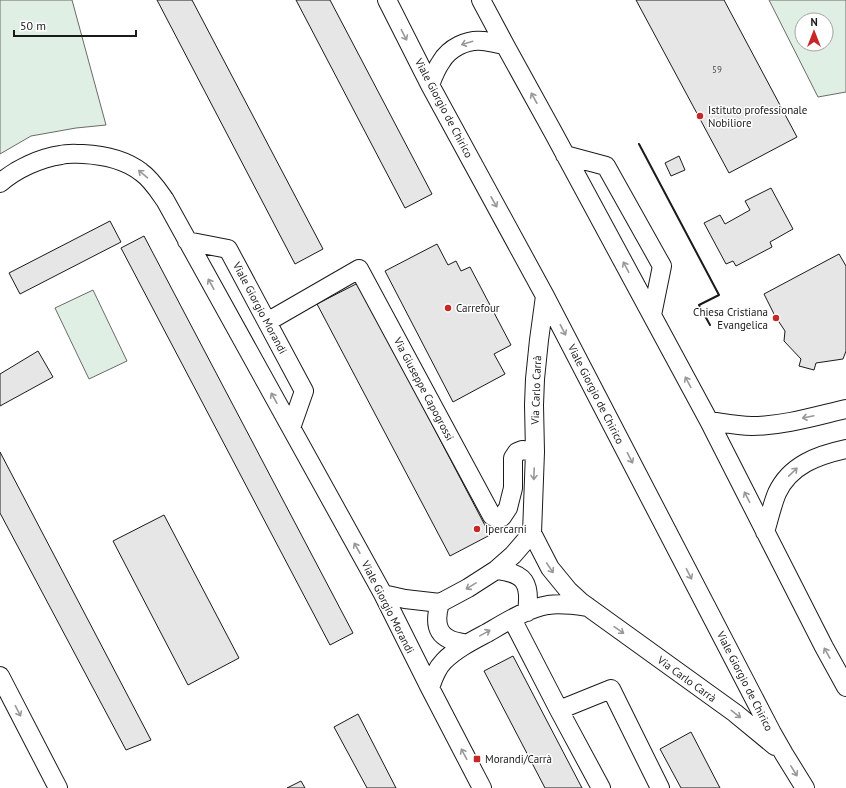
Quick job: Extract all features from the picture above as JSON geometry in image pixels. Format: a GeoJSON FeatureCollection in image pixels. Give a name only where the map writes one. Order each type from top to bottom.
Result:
{"type":"FeatureCollection","features":[{"type":"Feature","properties":{"kind":"street","name":"Viale Giorgio de Chirico"},"geometry":{"type":"LineString","coordinates":[[387,0],[430,85],[545,296],[741,673],[784,754],[805,788]]}},
{"type":"Feature","properties":{"kind":"street"},"geometry":{"type":"LineString","coordinates":[[482,0],[709,421],[820,640],[846,687]]}},
{"type":"Feature","properties":{"kind":"street"},"geometry":{"type":"LineString","coordinates":[[430,85],[439,64],[444,57],[450,51],[459,46],[476,40],[505,45]]}},
{"type":"Feature","properties":{"kind":"street","name":"Viale Giorgio Morandi"},"geometry":{"type":"LineString","coordinates":[[0,183],[20,169],[47,158],[62,154],[96,155],[117,159],[141,171],[150,180],[165,200],[383,594],[482,788]]}},
{"type":"Feature","properties":{"kind":"street"},"geometry":{"type":"LineString","coordinates":[[565,155],[606,166],[662,266],[652,316]]}},
{"type":"Feature","properties":{"kind":"street","name":"Viale Giorgio Morandi"},"geometry":{"type":"LineString","coordinates":[[187,241],[228,249],[304,391],[291,428]]}},
{"type":"Feature","properties":{"kind":"street","name":"Via Giuseppe Capogrossi"},"geometry":{"type":"LineString","coordinates":[[267,322],[359,269],[492,516],[496,518],[502,517],[508,508],[513,488],[513,458],[517,452],[522,450],[535,452]]}},
{"type":"Feature","properties":{"kind":"street","name":"Via Carlo Carrà"},"geometry":{"type":"LineString","coordinates":[[545,296],[539,340],[534,405],[535,452],[532,533],[545,560],[555,575],[574,596],[735,713],[784,754]]}},
{"type":"Feature","properties":{"kind":"street"},"geometry":{"type":"LineString","coordinates":[[709,421],[741,426],[767,425],[846,409]]}},
{"type":"Feature","properties":{"kind":"street"},"geometry":{"type":"LineString","coordinates":[[765,532],[777,494],[783,483],[792,473],[812,459],[827,453],[846,449]]}},
{"type":"Feature","properties":{"kind":"street"},"geometry":{"type":"LineString","coordinates":[[383,594],[405,599],[440,602],[468,588],[496,570],[513,555],[532,533]]}},
{"type":"Feature","properties":{"kind":"street"},"geometry":{"type":"LineString","coordinates":[[496,570],[511,572],[520,578],[527,586],[529,596],[520,615],[559,710],[601,788]]}},
{"type":"Feature","properties":{"kind":"street"},"geometry":{"type":"LineString","coordinates":[[440,602],[436,622],[442,635],[452,641],[467,644]]}},
{"type":"Feature","properties":{"kind":"street","name":"Via Carlo Carrà"},"geometry":{"type":"LineString","coordinates":[[430,688],[435,673],[443,662],[467,644],[520,615],[553,604],[568,604],[588,607]]}},
{"type":"Feature","properties":{"kind":"street"},"geometry":{"type":"LineString","coordinates":[[0,676],[58,788]]}},
{"type":"Feature","properties":{"kind":"street"},"geometry":{"type":"LineString","coordinates":[[559,710],[611,689],[660,788]]}},
{"type":"Feature","properties":{"kind":"green space"},"geometry":{"type":"Polygon","coordinates":[[[0,0],[72,0],[106,125],[76,128],[31,136],[0,154],[0,0]]]}},
{"type":"Feature","properties":{"kind":"green space"},"geometry":{"type":"Polygon","coordinates":[[[769,0],[846,0],[846,92],[818,97],[795,52],[834,52],[834,12],[794,12],[794,49],[769,0]]]}},
{"type":"Feature","properties":{"kind":"green space"},"geometry":{"type":"Polygon","coordinates":[[[93,290],[127,361],[89,379],[55,308],[93,290]]]}},
{"type":"Feature","properties":{"kind":"building"},"geometry":{"type":"Polygon","coordinates":[[[157,0],[192,0],[323,249],[295,264],[157,0]]]}},
{"type":"Feature","properties":{"kind":"building"},"geometry":{"type":"Polygon","coordinates":[[[296,0],[330,0],[432,194],[405,208],[296,0]]]}},
{"type":"Feature","properties":{"kind":"building"},"geometry":{"type":"Polygon","coordinates":[[[636,0],[724,0],[797,137],[729,173],[636,0]]]}},
{"type":"Feature","properties":{"kind":"building"},"geometry":{"type":"Polygon","coordinates":[[[679,156],[685,170],[671,176],[665,163],[679,156]]]}},
{"type":"Feature","properties":{"kind":"building"},"geometry":{"type":"Polygon","coordinates":[[[771,188],[793,229],[770,242],[772,247],[736,266],[733,261],[726,264],[704,223],[720,215],[725,224],[750,210],[745,201],[771,188]]]}},
{"type":"Feature","properties":{"kind":"building"},"geometry":{"type":"Polygon","coordinates":[[[110,221],[121,242],[20,294],[9,273],[110,221]]]}},
{"type":"Feature","properties":{"kind":"building"},"geometry":{"type":"Polygon","coordinates":[[[144,236],[353,633],[330,645],[121,248],[144,236]]]}},
{"type":"Feature","properties":{"kind":"building","name":"Carrefour"},"geometry":{"type":"Polygon","coordinates":[[[437,244],[448,265],[456,261],[461,271],[470,267],[511,345],[494,354],[505,374],[453,402],[385,271],[437,244]]]}},
{"type":"Feature","properties":{"kind":"building"},"geometry":{"type":"Polygon","coordinates":[[[839,254],[846,266],[846,351],[843,359],[816,363],[814,370],[799,366],[801,359],[784,341],[785,331],[775,316],[764,294],[839,254]]]}},
{"type":"Feature","properties":{"kind":"building"},"geometry":{"type":"Polygon","coordinates":[[[358,283],[490,535],[450,556],[317,304],[358,283]]]}},
{"type":"Feature","properties":{"kind":"building"},"geometry":{"type":"Polygon","coordinates":[[[38,351],[53,377],[0,406],[0,374],[38,351]]]}},
{"type":"Feature","properties":{"kind":"building"},"geometry":{"type":"Polygon","coordinates":[[[0,452],[151,740],[126,750],[0,513],[0,452]]]}},
{"type":"Feature","properties":{"kind":"building"},"geometry":{"type":"Polygon","coordinates":[[[164,515],[239,658],[188,685],[113,541],[164,515]]]}},
{"type":"Feature","properties":{"kind":"building"},"geometry":{"type":"Polygon","coordinates":[[[513,656],[582,788],[545,788],[484,671],[513,656]]]}},
{"type":"Feature","properties":{"kind":"building"},"geometry":{"type":"Polygon","coordinates":[[[358,714],[396,788],[367,788],[334,727],[358,714]]]}},
{"type":"Feature","properties":{"kind":"building"},"geometry":{"type":"Polygon","coordinates":[[[691,732],[720,788],[681,788],[660,749],[691,732]]]}},
{"type":"Feature","properties":{"kind":"building"},"geometry":{"type":"Polygon","coordinates":[[[301,781],[305,788],[287,788],[301,781]]]}},
{"type":"Feature","properties":{"kind":"wall"},"geometry":{"type":"LineString","coordinates":[[639,144],[719,295],[699,305],[710,325]]}},
{"type":"Feature","properties":{"kind":"place","name":"Istituto professionale Nobiliore"},"geometry":{"type":"Point","coordinates":[700,116]}},
{"type":"Feature","properties":{"kind":"place","name":"Carrefour"},"geometry":{"type":"Point","coordinates":[448,308]}},
{"type":"Feature","properties":{"kind":"place","name":"Chiesa Cristiana Evangelica"},"geometry":{"type":"Point","coordinates":[776,318]}},
{"type":"Feature","properties":{"kind":"place","name":"Ipercarni"},"geometry":{"type":"Point","coordinates":[477,529]}},
{"type":"Feature","properties":{"kind":"place","name":"Morandi/Carrà"},"geometry":{"type":"Point","coordinates":[477,759]}}]}
